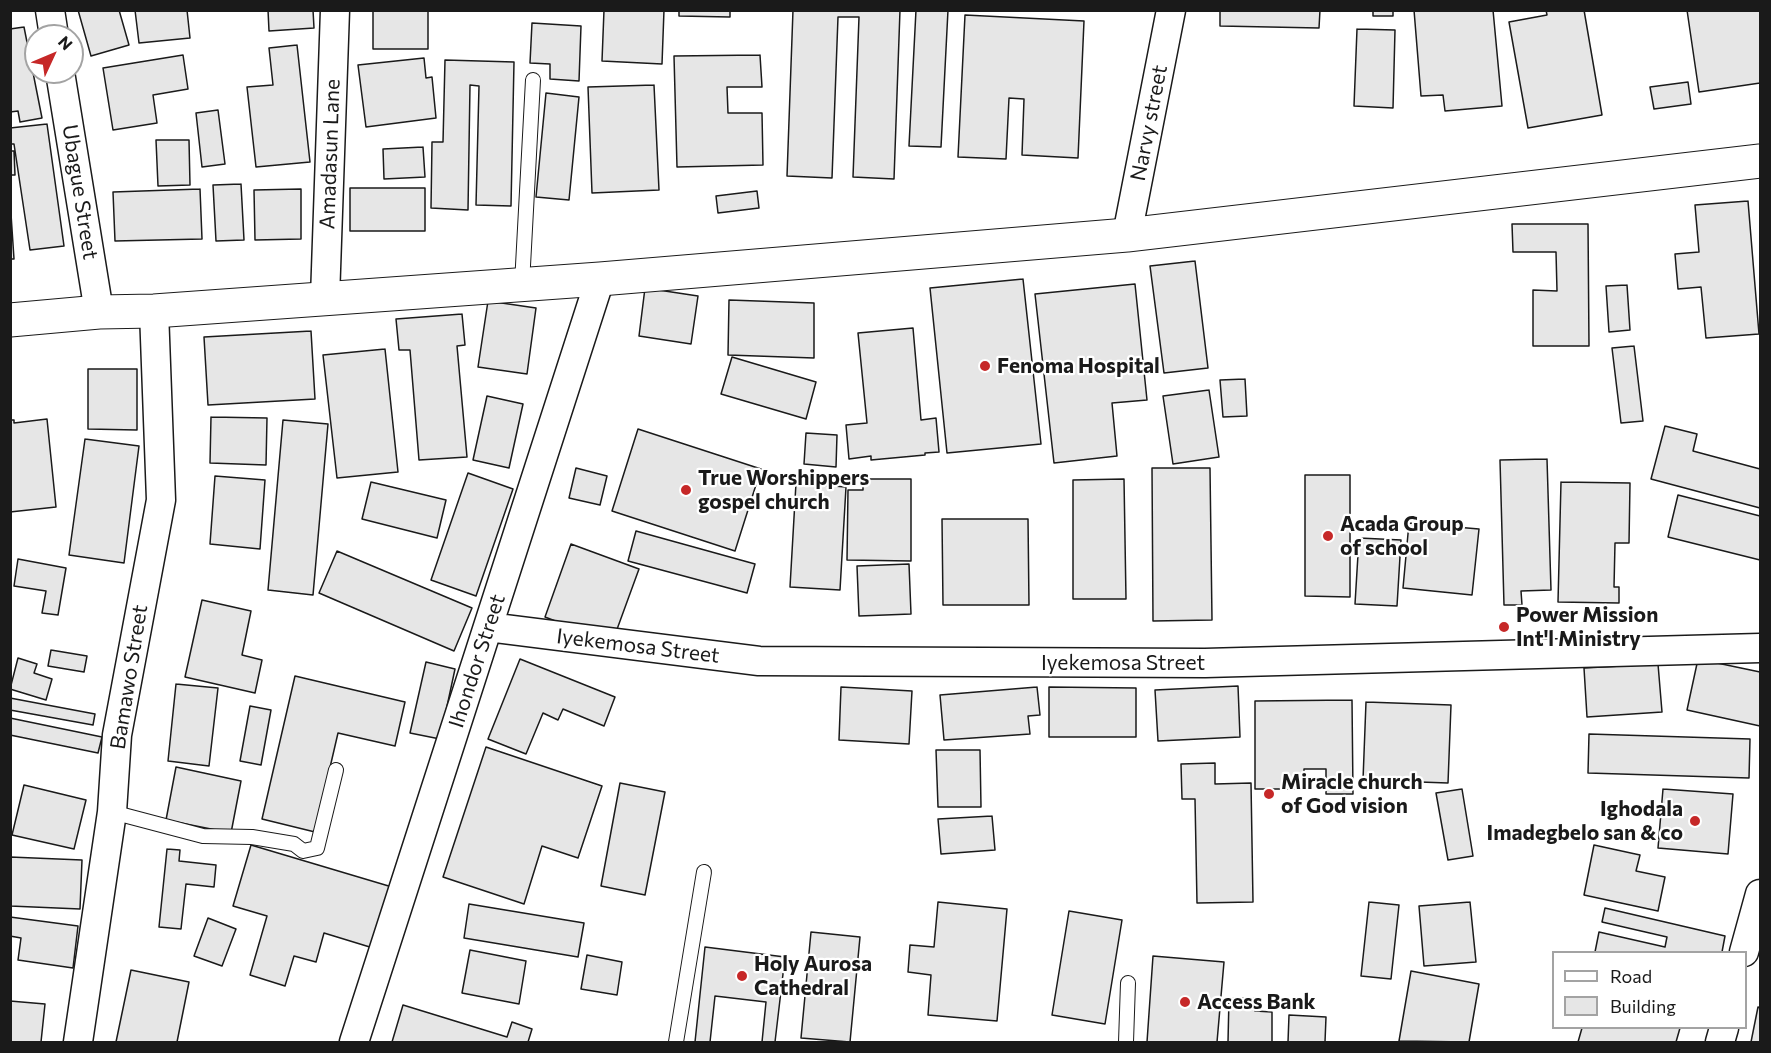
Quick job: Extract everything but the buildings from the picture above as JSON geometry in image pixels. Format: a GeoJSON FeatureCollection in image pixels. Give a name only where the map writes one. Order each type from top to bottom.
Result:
{"type":"FeatureCollection","features":[{"type":"Feature","properties":{"kind":"street","name":"Amadasun Lane"},"geometry":{"type":"LineString","coordinates":[[325,298],[335,10]]}},
{"type":"Feature","properties":{"kind":"street","name":"Narvy street"},"geometry":{"type":"LineString","coordinates":[[1127,235],[1172,10]]}},
{"type":"Feature","properties":{"kind":"street","name":"Ubague Street"},"geometry":{"type":"LineString","coordinates":[[62,84],[99,312]]}},
{"type":"Feature","properties":{"kind":"street"},"geometry":{"type":"LineString","coordinates":[[10,320],[99,312],[154,311],[600,279],[1127,235],[1761,161]]}},
{"type":"Feature","properties":{"kind":"street","name":"Ihondor Street"},"geometry":{"type":"LineString","coordinates":[[354,1042],[600,279]]}},
{"type":"Feature","properties":{"kind":"street","name":"Bamawo Street"},"geometry":{"type":"LineString","coordinates":[[78,1042],[112,812],[117,735],[161,500],[154,311]]}},
{"type":"Feature","properties":{"kind":"street","name":"Iyekemosa Street"},"geometry":{"type":"LineString","coordinates":[[488,627],[759,661],[1205,663],[1761,648]]}},
{"type":"Feature","properties":{"kind":"street"},"geometry":{"type":"LineString","coordinates":[[1744,951],[1758,909]]}},
{"type":"Feature","properties":{"kind":"lane"},"geometry":{"type":"LineString","coordinates":[[522,284],[533,80]]}},
{"type":"Feature","properties":{"kind":"lane"},"geometry":{"type":"LineString","coordinates":[[112,812],[203,836],[252,837],[294,844],[303,852],[317,848],[336,770]]}},
{"type":"Feature","properties":{"kind":"lane"},"geometry":{"type":"LineString","coordinates":[[676,1042],[704,872]]}},
{"type":"Feature","properties":{"kind":"lane"},"geometry":{"type":"LineString","coordinates":[[1125,1042],[1128,983]]}},
{"type":"Feature","properties":{"kind":"place","name":"Fenoma Hospital"},"geometry":{"type":"Point","coordinates":[985,366]}},
{"type":"Feature","properties":{"kind":"place","name":"True Worshippers gospel church"},"geometry":{"type":"Point","coordinates":[686,490]}},
{"type":"Feature","properties":{"kind":"place","name":"Acada Group of school"},"geometry":{"type":"Point","coordinates":[1328,536]}},
{"type":"Feature","properties":{"kind":"place","name":"Power Mission Int'l Ministry"},"geometry":{"type":"Point","coordinates":[1504,627]}},
{"type":"Feature","properties":{"kind":"place","name":"Miracle church of God vision"},"geometry":{"type":"Point","coordinates":[1269,794]}},
{"type":"Feature","properties":{"kind":"place","name":"Ighodala Imadegbelo san & co"},"geometry":{"type":"Point","coordinates":[1695,821]}},
{"type":"Feature","properties":{"kind":"place","name":"Holy Aurosa Cathedral"},"geometry":{"type":"Point","coordinates":[742,976]}},
{"type":"Feature","properties":{"kind":"place","name":"Access Bank"},"geometry":{"type":"Point","coordinates":[1185,1002]}}]}
